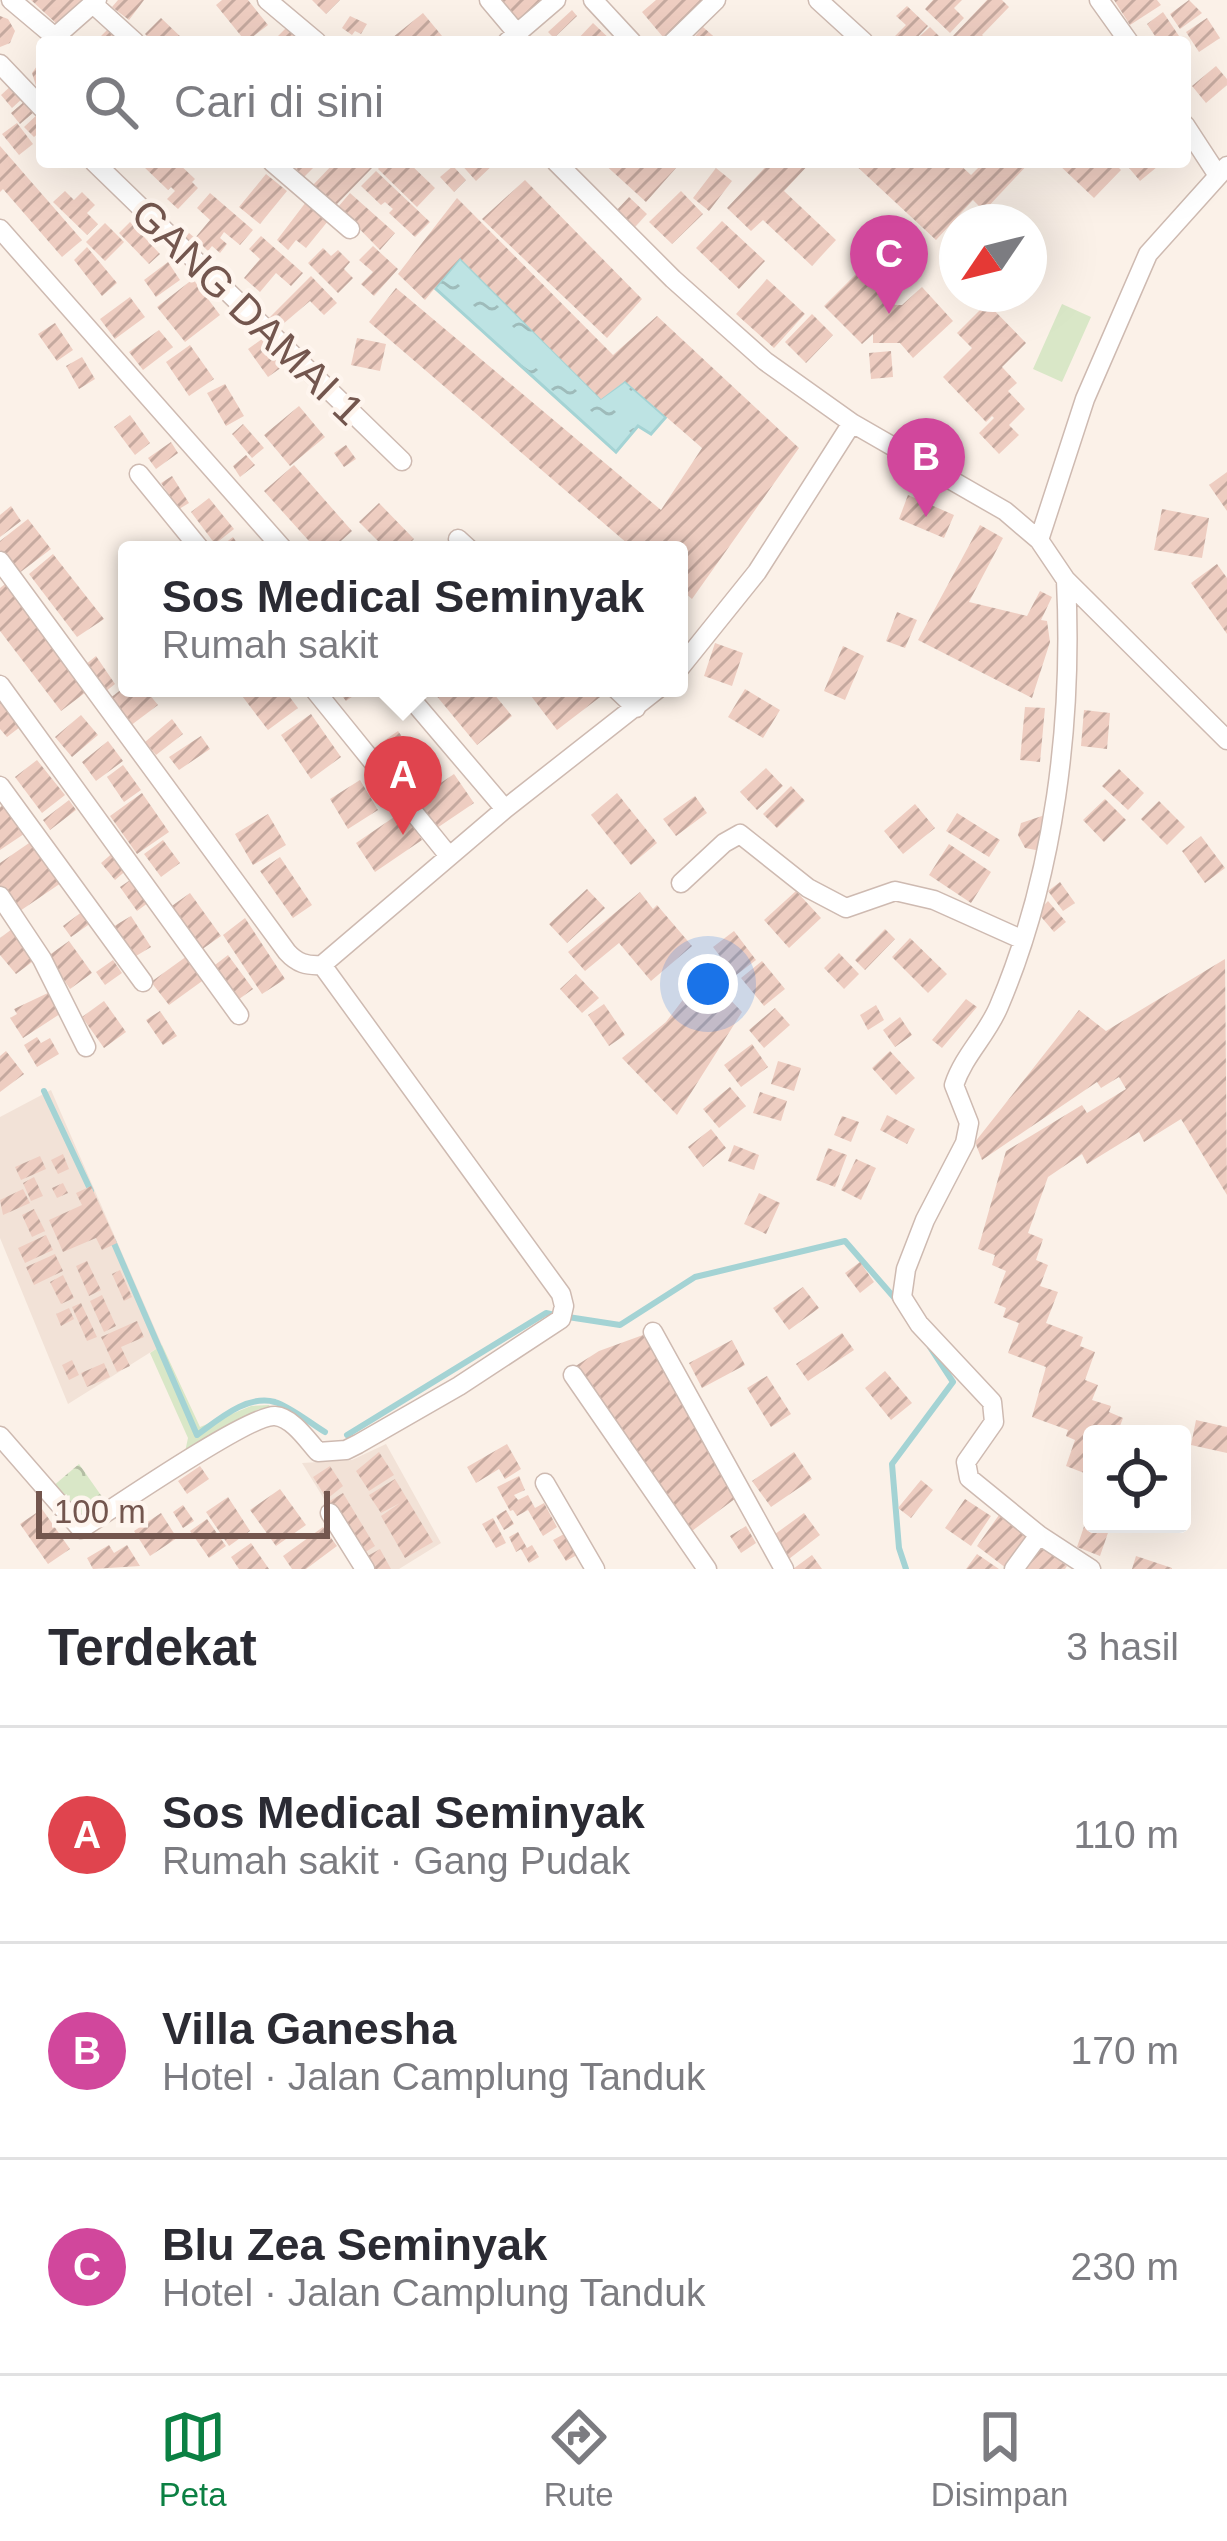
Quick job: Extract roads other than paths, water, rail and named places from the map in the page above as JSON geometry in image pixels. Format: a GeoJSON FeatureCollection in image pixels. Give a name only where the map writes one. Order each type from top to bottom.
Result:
{"type":"FeatureCollection","features":[{"type":"Feature","properties":{"kind":"street"},"geometry":{"type":"LineString","coordinates":[[11,0],[54,36]]}},
{"type":"Feature","properties":{"kind":"street"},"geometry":{"type":"LineString","coordinates":[[267,0],[310,36]]}},
{"type":"Feature","properties":{"kind":"street"},"geometry":{"type":"LineString","coordinates":[[489,0],[511,36]]}},
{"type":"Feature","properties":{"kind":"street"},"geometry":{"type":"LineString","coordinates":[[513,36],[556,0]]}},
{"type":"Feature","properties":{"kind":"street"},"geometry":{"type":"LineString","coordinates":[[593,0],[626,36]]}},
{"type":"Feature","properties":{"kind":"street"},"geometry":{"type":"LineString","coordinates":[[679,36],[716,0]]}},
{"type":"Feature","properties":{"kind":"street"},"geometry":{"type":"LineString","coordinates":[[818,0],[857,36]]}},
{"type":"Feature","properties":{"kind":"street"},"geometry":{"type":"LineString","coordinates":[[1099,0],[1125,36]]}},
{"type":"Feature","properties":{"kind":"street"},"geometry":{"type":"LineString","coordinates":[[56,36],[94,2],[130,36]]}},
{"type":"Feature","properties":{"kind":"street"},"geometry":{"type":"LineString","coordinates":[[0,64],[36,102]]}},
{"type":"Feature","properties":{"kind":"street"},"geometry":{"type":"LineString","coordinates":[[1039,539],[1085,399],[1148,254],[1222,170],[1191,132]]}},
{"type":"Feature","properties":{"kind":"street","name":"GANG DAMAI 1"},"geometry":{"type":"LineString","coordinates":[[100,168],[402,461]]}},
{"type":"Feature","properties":{"kind":"street"},"geometry":{"type":"LineString","coordinates":[[279,168],[350,229]]}},
{"type":"Feature","properties":{"kind":"street"},"geometry":{"type":"LineString","coordinates":[[562,168],[673,279],[765,361],[852,423],[1005,511],[1039,539],[1066,580],[1227,740]]}},
{"type":"Feature","properties":{"kind":"street"},"geometry":{"type":"LineString","coordinates":[[0,229],[276,541]]}},
{"type":"Feature","properties":{"kind":"street"},"geometry":{"type":"LineString","coordinates":[[688,659],[757,572],[852,423]]}},
{"type":"Feature","properties":{"kind":"street"},"geometry":{"type":"LineString","coordinates":[[139,474],[194,541]]}},
{"type":"Feature","properties":{"kind":"street"},"geometry":{"type":"LineString","coordinates":[[0,561],[300,964],[322,965],[505,809],[648,697]]}},
{"type":"Feature","properties":{"kind":"street"},"geometry":{"type":"LineString","coordinates":[[1066,580],[1067,650],[1057,806],[1000,1005],[961,1062],[954,1085],[969,1124],[965,1143],[925,1220],[902,1289],[904,1305],[919,1324],[992,1402],[994,1422],[966,1462],[974,1485],[1091,1569]]}},
{"type":"Feature","properties":{"kind":"street"},"geometry":{"type":"LineString","coordinates":[[0,686],[239,1015]]}},
{"type":"Feature","properties":{"kind":"street"},"geometry":{"type":"LineString","coordinates":[[320,697],[449,856]]}},
{"type":"Feature","properties":{"kind":"street"},"geometry":{"type":"LineString","coordinates":[[410,697],[505,809]]}},
{"type":"Feature","properties":{"kind":"street"},"geometry":{"type":"LineString","coordinates":[[625,697],[636,707]]}},
{"type":"Feature","properties":{"kind":"street"},"geometry":{"type":"LineString","coordinates":[[0,786],[143,982]]}},
{"type":"Feature","properties":{"kind":"street"},"geometry":{"type":"LineString","coordinates":[[681,883],[724,843],[740,835],[808,888],[846,908],[895,891],[934,900],[1021,939]]}},
{"type":"Feature","properties":{"kind":"street"},"geometry":{"type":"LineString","coordinates":[[0,896],[42,959],[86,1047]]}},
{"type":"Feature","properties":{"kind":"street"},"geometry":{"type":"LineString","coordinates":[[0,1436],[81,1529],[189,1458],[263,1418],[278,1416],[288,1421],[318,1452],[346,1450],[459,1387],[562,1319],[561,1294],[322,965]]}},
{"type":"Feature","properties":{"kind":"street"},"geometry":{"type":"LineString","coordinates":[[653,1332],[784,1569]]}},
{"type":"Feature","properties":{"kind":"street"},"geometry":{"type":"LineString","coordinates":[[573,1375],[707,1569]]}},
{"type":"Feature","properties":{"kind":"street"},"geometry":{"type":"LineString","coordinates":[[545,1483],[595,1569]]}},
{"type":"Feature","properties":{"kind":"street"},"geometry":{"type":"LineString","coordinates":[[330,1513],[365,1569]]}},
{"type":"Feature","properties":{"kind":"street"},"geometry":{"type":"LineString","coordinates":[[1014,1569],[1039,1535]]}},
{"type":"Feature","properties":{"kind":"water"},"geometry":{"type":"Polygon","coordinates":[[[460,258],[601,398],[625,381],[666,417],[651,434],[638,426],[616,452],[435,288],[460,258]]]}},
{"type":"Feature","properties":{"kind":"waterway"},"geometry":{"type":"LineString","coordinates":[[44,1091],[91,1191]]}},
{"type":"Feature","properties":{"kind":"waterway"},"geometry":{"type":"LineString","coordinates":[[113,1241],[197,1435],[233,1410],[264,1401],[287,1408],[325,1432]]}},
{"type":"Feature","properties":{"kind":"waterway"},"geometry":{"type":"LineString","coordinates":[[568,1317],[620,1325],[695,1277],[845,1241],[898,1302]]}},
{"type":"Feature","properties":{"kind":"waterway"},"geometry":{"type":"LineString","coordinates":[[347,1435],[546,1313],[555,1315]]}},
{"type":"Feature","properties":{"kind":"waterway"},"geometry":{"type":"LineString","coordinates":[[906,1569],[899,1548],[892,1464],[953,1382],[930,1347]]}},
{"type":"Feature","properties":{"kind":"place","name":"Blu Zea Seminyak"},"geometry":{"type":"Point","coordinates":[889,314]}},
{"type":"Feature","properties":{"kind":"place","name":"Villa Ganesha"},"geometry":{"type":"Point","coordinates":[926,517]}},
{"type":"Feature","properties":{"kind":"place","name":"Sos Medical Seminyak"},"geometry":{"type":"Point","coordinates":[403,835]}}]}
